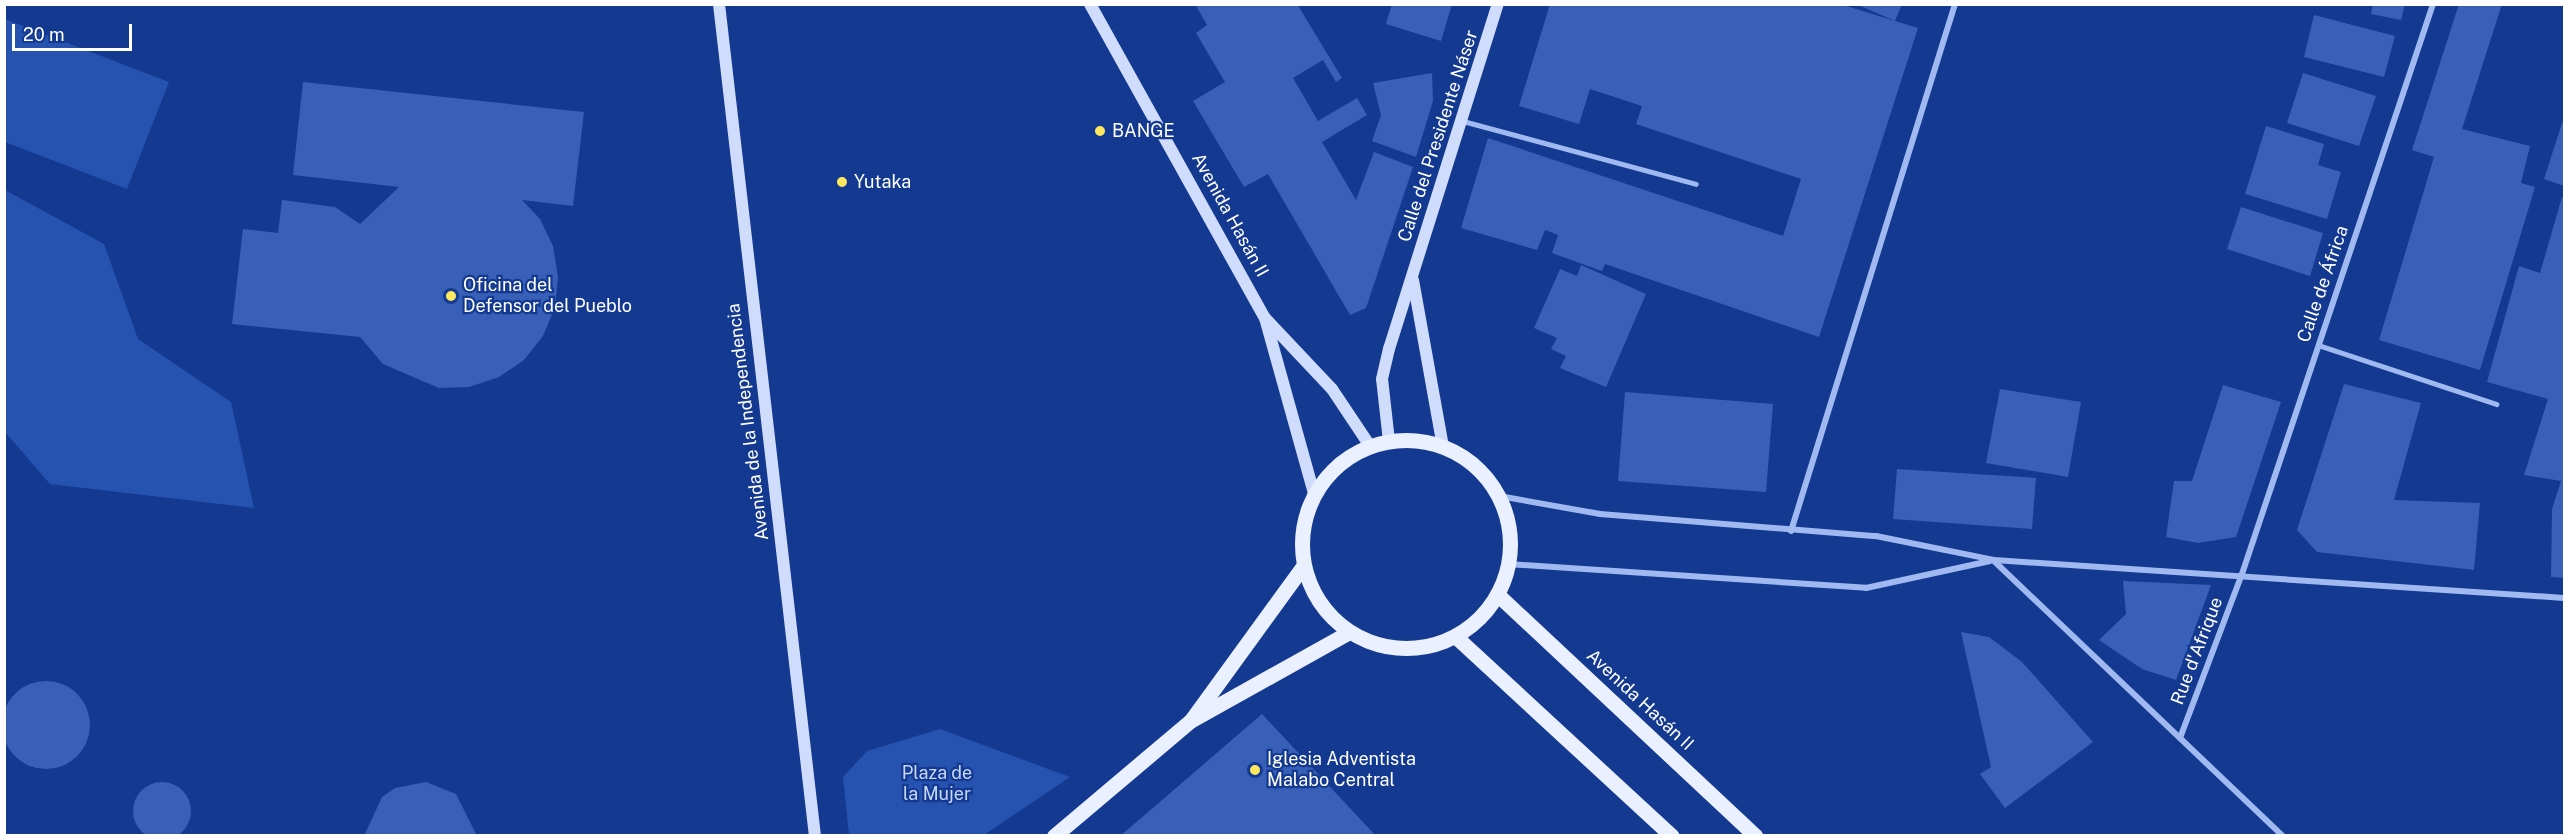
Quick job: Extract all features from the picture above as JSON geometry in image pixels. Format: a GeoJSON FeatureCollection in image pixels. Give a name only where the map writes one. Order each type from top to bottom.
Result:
{"type":"FeatureCollection","features":[{"type":"Feature","properties":{"kind":"main road","name":"Avenida de la Independencia"},"geometry":{"type":"LineString","coordinates":[[719,4],[815,836]]}},
{"type":"Feature","properties":{"kind":"main road","name":"Avenida Hasán II"},"geometry":{"type":"LineString","coordinates":[[1090,4],[1265,318],[1314,494]]}},
{"type":"Feature","properties":{"kind":"main road","name":"Calle del Presidente Náser"},"geometry":{"type":"LineString","coordinates":[[1389,441],[1382,379],[1498,4]]}},
{"type":"Feature","properties":{"kind":"main road","name":"Calle del Presidente Náser"},"geometry":{"type":"LineString","coordinates":[[1413,279],[1443,447]]}},
{"type":"Feature","properties":{"kind":"main road","name":"Avenida Hasán II"},"geometry":{"type":"LineString","coordinates":[[1265,318],[1332,389],[1370,446]]}},
{"type":"Feature","properties":{"kind":"main road"},"geometry":{"type":"LineString","coordinates":[[1389,441],[1443,447],[1472,464],[1498,496],[1507,518],[1508,564],[1497,594],[1479,618],[1455,636],[1401,648],[1348,632],[1313,592],[1303,566],[1302,534],[1314,494],[1329,474],[1370,446],[1389,441]]}},
{"type":"Feature","properties":{"kind":"main road"},"geometry":{"type":"LineString","coordinates":[[1190,721],[1303,566]]}},
{"type":"Feature","properties":{"kind":"main road","name":"Avenida Hasán II"},"geometry":{"type":"LineString","coordinates":[[1497,594],[1756,836]]}},
{"type":"Feature","properties":{"kind":"main road"},"geometry":{"type":"LineString","coordinates":[[1054,836],[1190,721],[1348,632]]}},
{"type":"Feature","properties":{"kind":"main road"},"geometry":{"type":"LineString","coordinates":[[1455,636],[1672,836]]}},
{"type":"Feature","properties":{"kind":"street"},"geometry":{"type":"LineString","coordinates":[[1791,531],[1955,4]]}},
{"type":"Feature","properties":{"kind":"street","name":"Calle de África"},"geometry":{"type":"LineString","coordinates":[[2242,574],[2433,4]]}},
{"type":"Feature","properties":{"kind":"street"},"geometry":{"type":"LineString","coordinates":[[1498,496],[1600,514],[1876,536],[1994,560],[2242,574],[2565,598]]}},
{"type":"Feature","properties":{"kind":"street"},"geometry":{"type":"LineString","coordinates":[[1508,564],[1866,588],[1994,560]]}},
{"type":"Feature","properties":{"kind":"street"},"geometry":{"type":"LineString","coordinates":[[1994,560],[2283,836]]}},
{"type":"Feature","properties":{"kind":"street","name":"Rue d'Afrique"},"geometry":{"type":"LineString","coordinates":[[2180,738],[2242,574]]}},
{"type":"Feature","properties":{"kind":"lane"},"geometry":{"type":"LineString","coordinates":[[1463,121],[1696,184]]}},
{"type":"Feature","properties":{"kind":"lane"},"geometry":{"type":"LineString","coordinates":[[2318,345],[2496,404]]}},
{"type":"Feature","properties":{"kind":"green space"},"geometry":{"type":"Polygon","coordinates":[[[5,19],[169,82],[127,189],[5,142],[5,19]]]}},
{"type":"Feature","properties":{"kind":"green space"},"geometry":{"type":"Polygon","coordinates":[[[5,190],[104,244],[138,339],[231,402],[254,508],[50,484],[5,432],[5,190]]]}},
{"type":"Feature","properties":{"kind":"green space","name":"Plaza de la Mujer"},"geometry":{"type":"Polygon","coordinates":[[[940,729],[1070,777],[984,835],[849,835],[843,777],[867,751],[940,729]]]}},
{"type":"Feature","properties":{"kind":"building"},"geometry":{"type":"Polygon","coordinates":[[[1195,4],[1297,4],[1342,78],[1336,82],[1323,60],[1293,78],[1318,121],[1357,98],[1367,115],[1322,142],[1356,200],[1374,152],[1413,167],[1366,308],[1350,315],[1268,174],[1244,187],[1193,101],[1225,82],[1196,33],[1207,25],[1195,4]]]}},
{"type":"Feature","properties":{"kind":"building"},"geometry":{"type":"Polygon","coordinates":[[[1392,4],[1452,4],[1441,41],[1386,24],[1392,4]]]}},
{"type":"Feature","properties":{"kind":"building"},"geometry":{"type":"Polygon","coordinates":[[[1550,4],[1840,4],[1918,28],[1819,337],[1605,264],[1602,271],[1552,253],[1558,235],[1545,230],[1537,250],[1461,228],[1488,138],[1783,236],[1801,179],[1636,124],[1642,106],[1590,89],[1579,124],[1519,106],[1550,4]]]}},
{"type":"Feature","properties":{"kind":"building"},"geometry":{"type":"Polygon","coordinates":[[[1856,4],[1902,4],[1895,21],[1856,4]]]}},
{"type":"Feature","properties":{"kind":"building"},"geometry":{"type":"Polygon","coordinates":[[[2373,4],[2405,4],[2401,20],[2371,14],[2373,4]]]}},
{"type":"Feature","properties":{"kind":"building"},"geometry":{"type":"Polygon","coordinates":[[[2459,4],[2502,4],[2462,129],[2530,146],[2521,183],[2535,187],[2480,370],[2379,340],[2434,157],[2412,150],[2459,4]]]}},
{"type":"Feature","properties":{"kind":"building"},"geometry":{"type":"Polygon","coordinates":[[[2314,15],[2395,36],[2384,77],[2304,57],[2314,15]]]}},
{"type":"Feature","properties":{"kind":"building"},"geometry":{"type":"Polygon","coordinates":[[[1432,73],[1433,101],[1416,157],[1372,141],[1381,115],[1373,83],[1432,73]]]}},
{"type":"Feature","properties":{"kind":"building"},"geometry":{"type":"Polygon","coordinates":[[[2303,73],[2376,96],[2359,146],[2287,123],[2303,73]]]}},
{"type":"Feature","properties":{"kind":"building"},"geometry":{"type":"Polygon","coordinates":[[[303,82],[584,112],[573,206],[522,200],[540,219],[553,246],[558,277],[555,307],[543,336],[524,360],[499,377],[469,387],[439,388],[383,364],[360,337],[232,324],[243,229],[278,233],[282,200],[335,207],[360,224],[399,187],[293,175],[303,82]]]}},
{"type":"Feature","properties":{"kind":"building"},"geometry":{"type":"Polygon","coordinates":[[[2564,117],[2564,186],[2544,179],[2564,117]]]}},
{"type":"Feature","properties":{"kind":"building"},"geometry":{"type":"Polygon","coordinates":[[[2266,126],[2324,144],[2318,165],[2341,172],[2327,219],[2245,194],[2266,126]]]}},
{"type":"Feature","properties":{"kind":"building"},"geometry":{"type":"Polygon","coordinates":[[[2562,197],[2564,198],[2564,578],[2551,577],[2552,509],[2561,481],[2524,475],[2548,399],[2487,382],[2519,266],[2540,273],[2562,197]]]}},
{"type":"Feature","properties":{"kind":"building"},"geometry":{"type":"Polygon","coordinates":[[[2241,207],[2323,233],[2310,276],[2227,249],[2241,207]]]}},
{"type":"Feature","properties":{"kind":"building"},"geometry":{"type":"Polygon","coordinates":[[[1581,265],[1646,294],[1606,387],[1560,368],[1566,356],[1551,349],[1557,338],[1534,328],[1560,269],[1577,276],[1581,265]]]}},
{"type":"Feature","properties":{"kind":"building"},"geometry":{"type":"Polygon","coordinates":[[[2344,384],[2421,403],[2394,500],[2480,503],[2474,570],[2317,552],[2297,530],[2344,384]]]}},
{"type":"Feature","properties":{"kind":"building"},"geometry":{"type":"Polygon","coordinates":[[[2223,385],[2281,402],[2236,537],[2198,543],[2166,537],[2174,481],[2192,481],[2223,385]]]}},
{"type":"Feature","properties":{"kind":"building"},"geometry":{"type":"Polygon","coordinates":[[[2000,389],[2081,402],[2068,477],[1986,463],[2000,389]]]}},
{"type":"Feature","properties":{"kind":"building"},"geometry":{"type":"Polygon","coordinates":[[[1625,392],[1773,404],[1766,492],[1618,481],[1625,392]]]}},
{"type":"Feature","properties":{"kind":"building"},"geometry":{"type":"Polygon","coordinates":[[[1897,469],[2036,478],[2032,529],[1893,519],[1897,469]]]}},
{"type":"Feature","properties":{"kind":"building"},"geometry":{"type":"Polygon","coordinates":[[[2123,581],[2211,585],[2176,680],[2142,669],[2099,640],[2126,614],[2123,581]]]}},
{"type":"Feature","properties":{"kind":"building"},"geometry":{"type":"Polygon","coordinates":[[[1961,632],[1989,637],[2022,662],[2093,742],[2005,808],[1980,774],[1991,767],[1961,632]]]}},
{"type":"Feature","properties":{"kind":"building"},"geometry":{"type":"Polygon","coordinates":[[[46,681],[71,688],[83,700],[90,725],[83,750],[71,762],[46,769],[21,762],[9,750],[2,725],[9,700],[21,688],[46,681]]]}},
{"type":"Feature","properties":{"kind":"building","name":"Iglesia Adventista Malabo Central"},"geometry":{"type":"Polygon","coordinates":[[[1262,714],[1376,836],[1120,836],[1133,825],[1262,714]]]}},
{"type":"Feature","properties":{"kind":"building"},"geometry":{"type":"Polygon","coordinates":[[[162,782],[178,787],[186,795],[191,811],[186,827],[178,835],[162,840],[146,835],[138,827],[133,811],[138,795],[146,787],[162,782]]]}},
{"type":"Feature","properties":{"kind":"building"},"geometry":{"type":"Polygon","coordinates":[[[426,782],[456,794],[477,836],[364,836],[382,797],[395,788],[426,782]]]}},
{"type":"Feature","properties":{"kind":"place","name":"BANGE"},"geometry":{"type":"Point","coordinates":[1100,131]}},
{"type":"Feature","properties":{"kind":"place","name":"Yutaka"},"geometry":{"type":"Point","coordinates":[842,182]}},
{"type":"Feature","properties":{"kind":"place","name":"Oficina del Defensor del Pueblo"},"geometry":{"type":"Point","coordinates":[451,296]}},
{"type":"Feature","properties":{"kind":"place","name":"Iglesia Adventista Malabo Central"},"geometry":{"type":"Point","coordinates":[1255,770]}}]}
